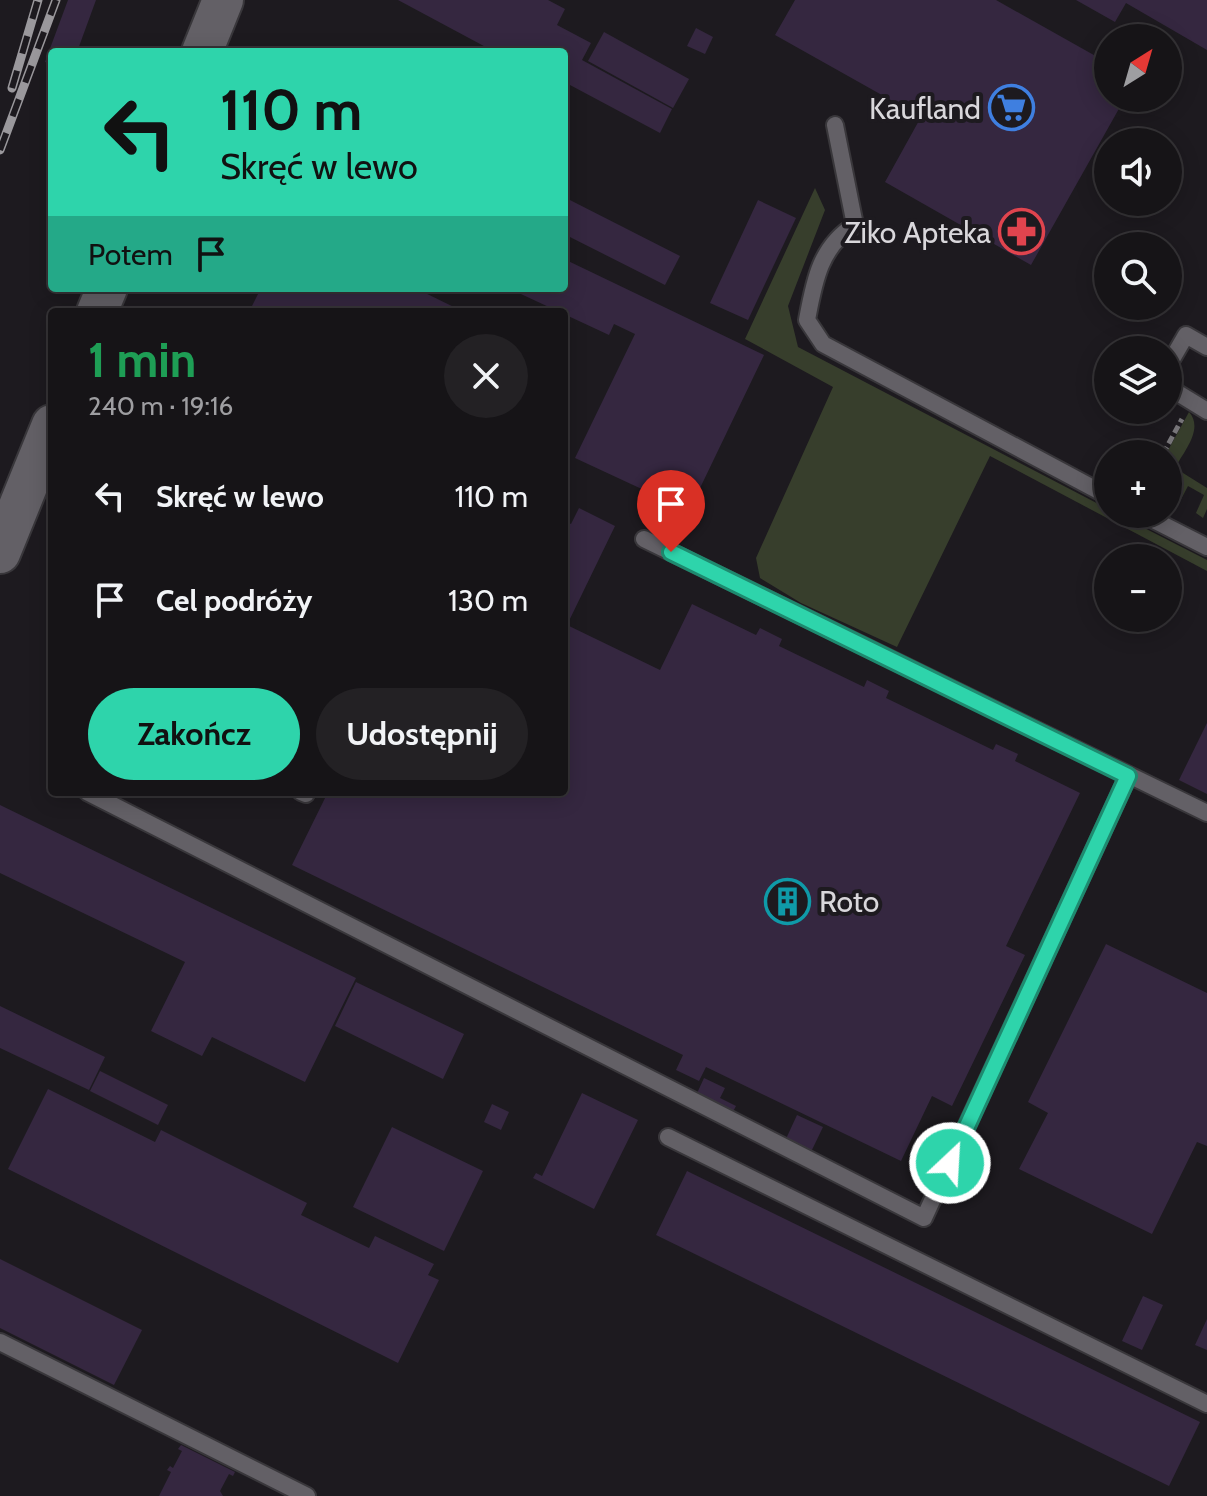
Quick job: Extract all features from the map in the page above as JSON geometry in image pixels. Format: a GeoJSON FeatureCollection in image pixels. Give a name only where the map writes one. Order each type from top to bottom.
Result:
{"type":"FeatureCollection","features":[{"type":"Feature","properties":{"kind":"street"},"geometry":{"type":"LineString","coordinates":[[204,48],[223,0]]}},
{"type":"Feature","properties":{"kind":"street"},"geometry":{"type":"LineString","coordinates":[[0,553],[48,435]]}},
{"type":"Feature","properties":{"kind":"lane"},"geometry":{"type":"LineString","coordinates":[[835,125],[855,225],[839,235],[816,272],[807,320],[823,344],[1094,489]]}},
{"type":"Feature","properties":{"kind":"lane"},"geometry":{"type":"LineString","coordinates":[[1182,342],[1186,335],[1207,347]]}},
{"type":"Feature","properties":{"kind":"lane"},"geometry":{"type":"LineString","coordinates":[[1182,396],[1207,411]]}},
{"type":"Feature","properties":{"kind":"lane"},"geometry":{"type":"LineString","coordinates":[[1170,528],[1207,547]]}},
{"type":"Feature","properties":{"kind":"lane"},"geometry":{"type":"LineString","coordinates":[[644,539],[1207,813]]}},
{"type":"Feature","properties":{"kind":"lane"},"geometry":{"type":"LineString","coordinates":[[95,796],[924,1218],[1128,776]]}},
{"type":"Feature","properties":{"kind":"lane"},"geometry":{"type":"LineString","coordinates":[[668,1137],[1207,1404]]}},
{"type":"Feature","properties":{"kind":"lane"},"geometry":{"type":"LineString","coordinates":[[0,1342],[307,1496]]}},
{"type":"Feature","properties":{"kind":"green space"},"geometry":{"type":"Polygon","coordinates":[[[815,188],[825,210],[788,306],[798,347],[1094,502],[1094,511],[990,456],[897,647],[801,603],[760,578],[756,558],[833,387],[745,339],[815,188]]]}},
{"type":"Feature","properties":{"kind":"green space"},"geometry":{"type":"Polygon","coordinates":[[[1189,412],[1194,433],[1182,456],[1182,440],[1174,440],[1189,412]]]}},
{"type":"Feature","properties":{"kind":"green space"},"geometry":{"type":"Polygon","coordinates":[[[1182,472],[1207,488],[1207,509],[1203,518],[1196,513],[1204,495],[1188,486],[1182,497],[1182,472]]]}},
{"type":"Feature","properties":{"kind":"green space"},"geometry":{"type":"Polygon","coordinates":[[[1126,528],[1144,528],[1176,544],[1156,544],[1126,528]]]}},
{"type":"Feature","properties":{"kind":"green space"},"geometry":{"type":"Polygon","coordinates":[[[1182,547],[1207,560],[1207,571],[1182,558],[1182,547]]]}},
{"type":"Feature","properties":{"kind":"building"},"geometry":{"type":"Polygon","coordinates":[[[68,0],[96,0],[78,48],[50,48],[68,0]]]}},
{"type":"Feature","properties":{"kind":"building"},"geometry":{"type":"Polygon","coordinates":[[[398,0],[548,0],[565,9],[557,25],[591,43],[582,60],[672,109],[660,133],[570,85],[568,89],[568,48],[488,48],[398,0]]]}},
{"type":"Feature","properties":{"kind":"building","name":"Kaufland"},"geometry":{"type":"Polygon","coordinates":[[[795,0],[996,0],[1094,55],[1094,112],[1117,112],[1108,128],[1094,128],[1094,153],[1031,265],[885,182],[921,117],[775,35],[795,0]]]}},
{"type":"Feature","properties":{"kind":"building"},"geometry":{"type":"Polygon","coordinates":[[[1076,0],[1207,0],[1207,50],[1182,35],[1182,24],[1162,24],[1126,3],[1115,22],[1076,0]]]}},
{"type":"Feature","properties":{"kind":"building"},"geometry":{"type":"Polygon","coordinates":[[[696,28],[713,37],[705,54],[687,46],[696,28]]]}},
{"type":"Feature","properties":{"kind":"building"},"geometry":{"type":"Polygon","coordinates":[[[604,32],[689,79],[673,108],[588,61],[604,32]]]}},
{"type":"Feature","properties":{"kind":"building"},"geometry":{"type":"Polygon","coordinates":[[[568,199],[680,256],[665,285],[568,236],[568,199]]]}},
{"type":"Feature","properties":{"kind":"building"},"geometry":{"type":"Polygon","coordinates":[[[758,200],[796,218],[748,320],[710,303],[758,200]]]}},
{"type":"Feature","properties":{"kind":"building"},"geometry":{"type":"Polygon","coordinates":[[[568,261],[764,355],[689,511],[575,458],[635,334],[614,324],[609,335],[568,316],[568,308],[551,308],[517,292],[568,292],[568,261]]]}},
{"type":"Feature","properties":{"kind":"building"},"geometry":{"type":"Polygon","coordinates":[[[259,292],[423,292],[456,308],[251,308],[259,292]]]}},
{"type":"Feature","properties":{"kind":"building","name":"Roto"},"geometry":{"type":"Polygon","coordinates":[[[579,508],[615,526],[568,623],[568,523],[571,524],[579,508]]]}},
{"type":"Feature","properties":{"kind":"building","name":"Roto"},"geometry":{"type":"Polygon","coordinates":[[[692,604],[756,635],[760,628],[782,639],[779,646],[864,687],[867,680],[889,691],[886,698],[993,750],[996,744],[1018,754],[1015,761],[1080,793],[1006,946],[1025,955],[952,1106],[932,1096],[901,1161],[706,1067],[699,1081],[676,1070],[683,1055],[292,865],[326,796],[568,796],[568,625],[660,670],[692,604]]]}},
{"type":"Feature","properties":{"kind":"building"},"geometry":{"type":"Polygon","coordinates":[[[1207,723],[1207,794],[1179,780],[1207,723]]]}},
{"type":"Feature","properties":{"kind":"building"},"geometry":{"type":"Polygon","coordinates":[[[0,805],[356,978],[305,1082],[212,1037],[202,1056],[151,1031],[185,962],[0,873],[0,805]]]}},
{"type":"Feature","properties":{"kind":"building"},"geometry":{"type":"Polygon","coordinates":[[[1106,944],[1207,993],[1207,1146],[1197,1142],[1152,1234],[1019,1169],[1048,1113],[1028,1102],[1106,944]]]}},
{"type":"Feature","properties":{"kind":"building"},"geometry":{"type":"Polygon","coordinates":[[[356,982],[464,1034],[443,1079],[335,1026],[356,982]]]}},
{"type":"Feature","properties":{"kind":"building"},"geometry":{"type":"Polygon","coordinates":[[[0,1006],[105,1057],[89,1090],[0,1048],[0,1006]]]}},
{"type":"Feature","properties":{"kind":"building"},"geometry":{"type":"Polygon","coordinates":[[[100,1071],[168,1105],[158,1125],[90,1091],[100,1071]]]}},
{"type":"Feature","properties":{"kind":"building"},"geometry":{"type":"Polygon","coordinates":[[[704,1078],[725,1088],[720,1098],[736,1106],[729,1119],[693,1102],[704,1078]]]}},
{"type":"Feature","properties":{"kind":"building"},"geometry":{"type":"Polygon","coordinates":[[[48,1089],[155,1142],[161,1130],[307,1203],[301,1215],[369,1248],[375,1236],[434,1264],[428,1275],[439,1280],[398,1363],[8,1169],[48,1089]]]}},
{"type":"Feature","properties":{"kind":"building"},"geometry":{"type":"Polygon","coordinates":[[[582,1093],[638,1120],[594,1209],[533,1178],[536,1173],[542,1176],[582,1093]]]}},
{"type":"Feature","properties":{"kind":"building"},"geometry":{"type":"Polygon","coordinates":[[[492,1104],[509,1112],[501,1130],[484,1122],[492,1104]]]}},
{"type":"Feature","properties":{"kind":"building"},"geometry":{"type":"Polygon","coordinates":[[[797,1115],[823,1127],[810,1154],[785,1141],[797,1115]]]}},
{"type":"Feature","properties":{"kind":"building"},"geometry":{"type":"Polygon","coordinates":[[[392,1127],[483,1171],[444,1251],[353,1207],[392,1127]]]}},
{"type":"Feature","properties":{"kind":"building"},"geometry":{"type":"Polygon","coordinates":[[[687,1171],[1200,1422],[1169,1486],[656,1235],[687,1171]]]}},
{"type":"Feature","properties":{"kind":"building"},"geometry":{"type":"Polygon","coordinates":[[[0,1259],[142,1330],[114,1385],[0,1328],[0,1259]]]}},
{"type":"Feature","properties":{"kind":"building"},"geometry":{"type":"Polygon","coordinates":[[[1143,1296],[1163,1305],[1142,1350],[1122,1341],[1143,1296]]]}},
{"type":"Feature","properties":{"kind":"building"},"geometry":{"type":"Polygon","coordinates":[[[1207,1319],[1207,1350],[1195,1345],[1207,1319]]]}},
{"type":"Feature","properties":{"kind":"building"},"geometry":{"type":"Polygon","coordinates":[[[181,1445],[235,1472],[233,1476],[229,1474],[220,1491],[223,1496],[159,1496],[171,1472],[167,1470],[170,1466],[173,1468],[182,1451],[178,1449],[181,1445]]]}},
{"type":"Feature","properties":{"kind":"railway"},"geometry":{"type":"LineString","coordinates":[[12,88],[38,0]]}},
{"type":"Feature","properties":{"kind":"railway"},"geometry":{"type":"LineString","coordinates":[[0,150],[56,0]]}},
{"type":"Feature","properties":{"kind":"place","name":"Kaufland"},"geometry":{"type":"Point","coordinates":[1012,108]}},
{"type":"Feature","properties":{"kind":"place","name":"Ziko Apteka"},"geometry":{"type":"Point","coordinates":[1022,232]}},
{"type":"Feature","properties":{"kind":"place","name":"Roto"},"geometry":{"type":"Point","coordinates":[788,901]}},
{"type":"Feature","properties":{"kind":"route"},"geometry":{"type":"LineString","coordinates":[[671,552],[1128,776],[950,1163]]}}]}
